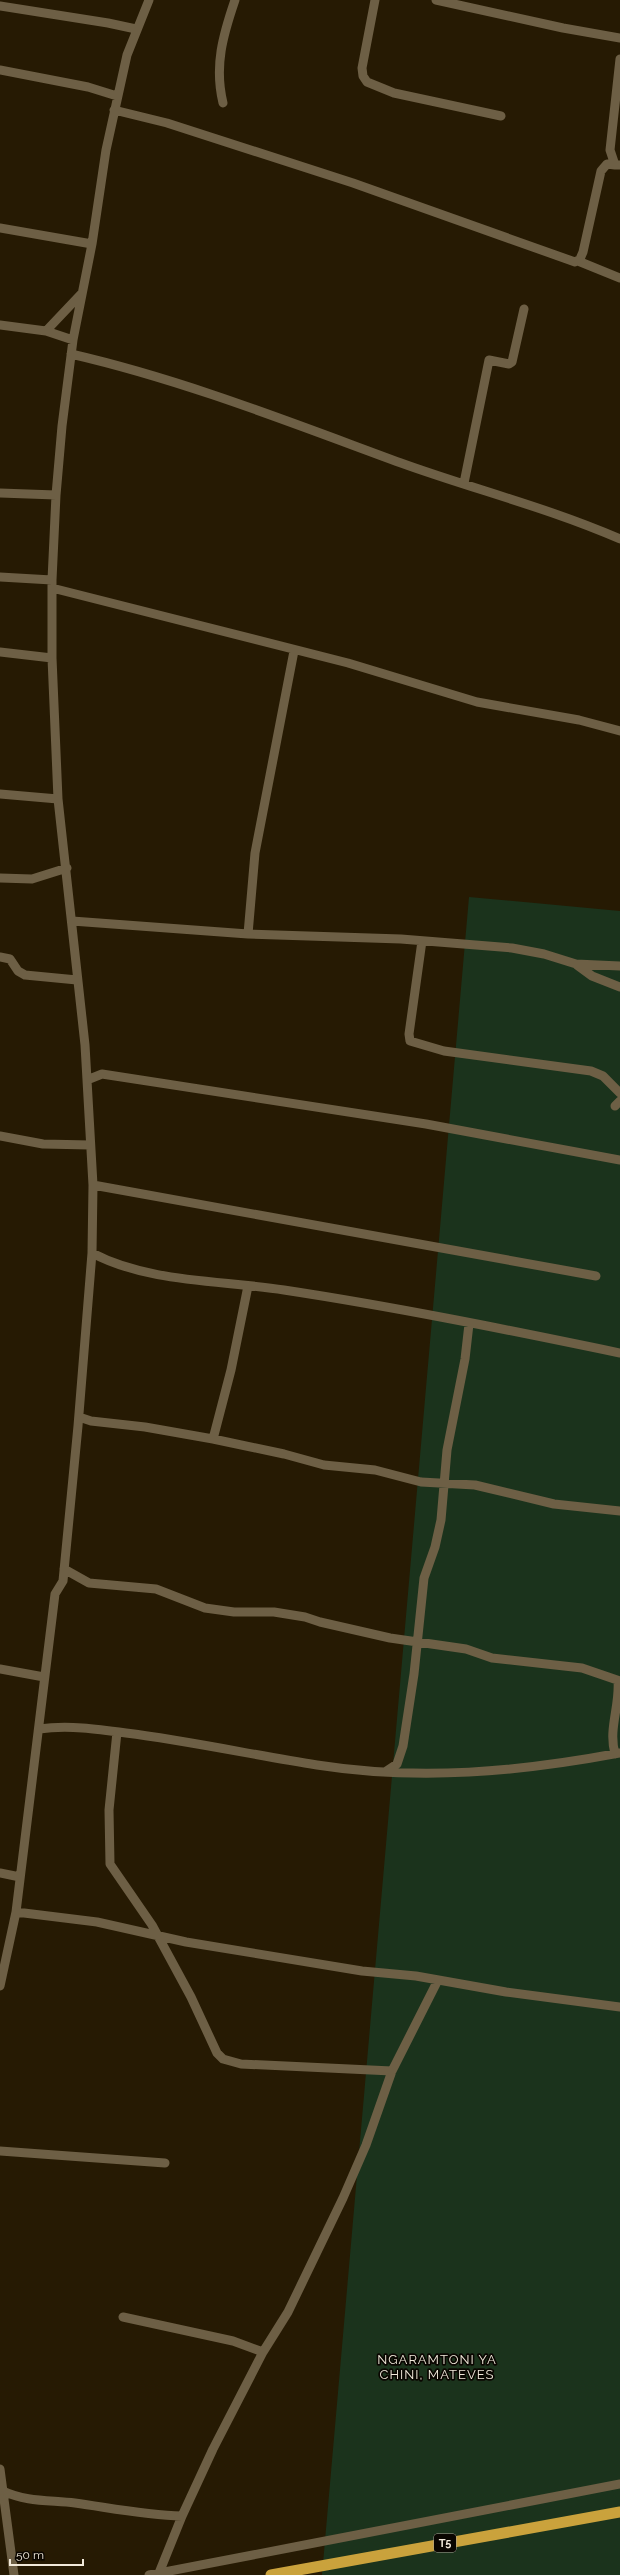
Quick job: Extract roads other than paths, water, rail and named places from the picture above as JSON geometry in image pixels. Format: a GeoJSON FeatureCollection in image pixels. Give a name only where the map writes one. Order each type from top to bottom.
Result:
{"type":"FeatureCollection","features":[{"type":"Feature","properties":{"kind":"highway","name":"T5"},"geometry":{"type":"LineString","coordinates":[[271,2575],[620,2512]]}},
{"type":"Feature","properties":{"kind":"street"},"geometry":{"type":"LineString","coordinates":[[0,1986],[16,1912],[55,1594],[63,1581],[79,1416],[92,1253],[93,1185],[87,1080],[67,868],[58,799],[52,658],[52,584],[56,495],[73,340],[92,244],[114,110],[136,29],[149,0]]}},
{"type":"Feature","properties":{"kind":"street"},"geometry":{"type":"LineString","coordinates":[[223,103],[218,84],[218,63],[235,0]]}},
{"type":"Feature","properties":{"kind":"street"},"geometry":{"type":"LineString","coordinates":[[375,0],[362,68],[362,76],[367,82],[394,93],[501,116]]}},
{"type":"Feature","properties":{"kind":"street"},"geometry":{"type":"LineString","coordinates":[[436,0],[563,28],[620,38]]}},
{"type":"Feature","properties":{"kind":"street"},"geometry":{"type":"LineString","coordinates":[[0,6],[136,29]]}},
{"type":"Feature","properties":{"kind":"street"},"geometry":{"type":"LineString","coordinates":[[618,165],[610,150],[620,59]]}},
{"type":"Feature","properties":{"kind":"street"},"geometry":{"type":"LineString","coordinates":[[0,70],[88,87],[117,96]]}},
{"type":"Feature","properties":{"kind":"street"},"geometry":{"type":"LineString","coordinates":[[114,110],[167,123],[277,158],[567,260],[578,261],[620,278]]}},
{"type":"Feature","properties":{"kind":"street"},"geometry":{"type":"LineString","coordinates":[[578,261],[585,247],[601,171],[607,164],[618,165]]}},
{"type":"Feature","properties":{"kind":"street"},"geometry":{"type":"LineString","coordinates":[[0,228],[92,244]]}},
{"type":"Feature","properties":{"kind":"street"},"geometry":{"type":"LineString","coordinates":[[46,331],[82,293]]}},
{"type":"Feature","properties":{"kind":"street"},"geometry":{"type":"LineString","coordinates":[[464,483],[489,360],[509,364],[512,362],[524,309]]}},
{"type":"Feature","properties":{"kind":"street"},"geometry":{"type":"LineString","coordinates":[[0,325],[46,331],[73,340]]}},
{"type":"Feature","properties":{"kind":"street"},"geometry":{"type":"LineString","coordinates":[[71,354],[120,365],[271,414],[402,463],[586,524],[620,539]]}},
{"type":"Feature","properties":{"kind":"street"},"geometry":{"type":"LineString","coordinates":[[0,493],[56,495]]}},
{"type":"Feature","properties":{"kind":"street"},"geometry":{"type":"LineString","coordinates":[[0,577],[52,584],[294,651],[396,677],[477,702],[565,718],[620,731]]}},
{"type":"Feature","properties":{"kind":"street"},"geometry":{"type":"LineString","coordinates":[[248,934],[255,853],[294,651]]}},
{"type":"Feature","properties":{"kind":"street"},"geometry":{"type":"LineString","coordinates":[[0,652],[52,658]]}},
{"type":"Feature","properties":{"kind":"street"},"geometry":{"type":"LineString","coordinates":[[0,794],[58,799]]}},
{"type":"Feature","properties":{"kind":"street"},"geometry":{"type":"LineString","coordinates":[[0,878],[32,880],[67,868]]}},
{"type":"Feature","properties":{"kind":"street"},"geometry":{"type":"LineString","coordinates":[[72,921],[248,934],[422,941],[512,948],[544,954],[576,964],[620,966]]}},
{"type":"Feature","properties":{"kind":"street"},"geometry":{"type":"LineString","coordinates":[[422,941],[408,1034],[410,1041],[444,1051],[591,1072],[603,1076],[614,1085],[620,1093]]}},
{"type":"Feature","properties":{"kind":"street"},"geometry":{"type":"LineString","coordinates":[[0,957],[10,959],[22,974],[77,980]]}},
{"type":"Feature","properties":{"kind":"street"},"geometry":{"type":"LineString","coordinates":[[576,964],[592,976],[620,987]]}},
{"type":"Feature","properties":{"kind":"street"},"geometry":{"type":"LineString","coordinates":[[87,1080],[102,1074],[183,1086],[456,1129],[620,1160]]}},
{"type":"Feature","properties":{"kind":"street"},"geometry":{"type":"LineString","coordinates":[[0,1136],[43,1144],[90,1145]]}},
{"type":"Feature","properties":{"kind":"street"},"geometry":{"type":"LineString","coordinates":[[93,1185],[596,1276]]}},
{"type":"Feature","properties":{"kind":"street"},"geometry":{"type":"LineString","coordinates":[[92,1253],[104,1259],[150,1272],[282,1290],[620,1353]]}},
{"type":"Feature","properties":{"kind":"street"},"geometry":{"type":"LineString","coordinates":[[213,1439],[231,1370],[248,1286]]}},
{"type":"Feature","properties":{"kind":"street"},"geometry":{"type":"LineString","coordinates":[[385,1772],[395,1767],[400,1758],[417,1641],[424,1578],[438,1536],[447,1450],[465,1358],[469,1324]]}},
{"type":"Feature","properties":{"kind":"street"},"geometry":{"type":"LineString","coordinates":[[79,1416],[91,1421],[145,1427],[213,1439],[284,1454],[320,1464],[358,1468],[421,1482],[475,1485],[566,1506],[620,1511]]}},
{"type":"Feature","properties":{"kind":"street"},"geometry":{"type":"LineString","coordinates":[[39,1729],[67,1727],[177,1739],[318,1765],[385,1772],[490,1773],[618,1753],[612,1741],[619,1693],[619,1681],[582,1668],[492,1658],[475,1651],[390,1638],[294,1615],[234,1612],[206,1608],[156,1589],[89,1583],[64,1569]]}},
{"type":"Feature","properties":{"kind":"street"},"geometry":{"type":"LineString","coordinates":[[0,1669],[44,1677]]}},
{"type":"Feature","properties":{"kind":"street"},"geometry":{"type":"LineString","coordinates":[[118,1732],[109,1810],[110,1864],[143,1909],[158,1935],[191,1997],[217,2053],[223,2059],[241,2064],[392,2071]]}},
{"type":"Feature","properties":{"kind":"street"},"geometry":{"type":"LineString","coordinates":[[0,1873],[20,1877]]}},
{"type":"Feature","properties":{"kind":"street"},"geometry":{"type":"LineString","coordinates":[[16,1912],[98,1922],[158,1935],[339,1967],[438,1980],[506,1992],[620,2006]]}},
{"type":"Feature","properties":{"kind":"street"},"geometry":{"type":"LineString","coordinates":[[159,2573],[182,2516],[263,2352],[288,2312],[343,2198],[366,2145],[392,2071],[438,1980]]}},
{"type":"Feature","properties":{"kind":"street"},"geometry":{"type":"LineString","coordinates":[[0,2151],[165,2163]]}},
{"type":"Feature","properties":{"kind":"street"},"geometry":{"type":"LineString","coordinates":[[123,2317],[233,2341],[263,2352]]}},
{"type":"Feature","properties":{"kind":"street"},"geometry":{"type":"LineString","coordinates":[[0,2470],[14,2575]]}},
{"type":"Feature","properties":{"kind":"street"},"geometry":{"type":"LineString","coordinates":[[149,2575],[620,2484]]}},
{"type":"Feature","properties":{"kind":"street"},"geometry":{"type":"LineString","coordinates":[[3,2491],[30,2500],[72,2503],[135,2514],[182,2516]]}},
{"type":"Feature","properties":{"kind":"district","name":"NGARAMTONI YA CHINI, MATEVES"},"geometry":{"type":"Point","coordinates":[437,2366]}}]}
